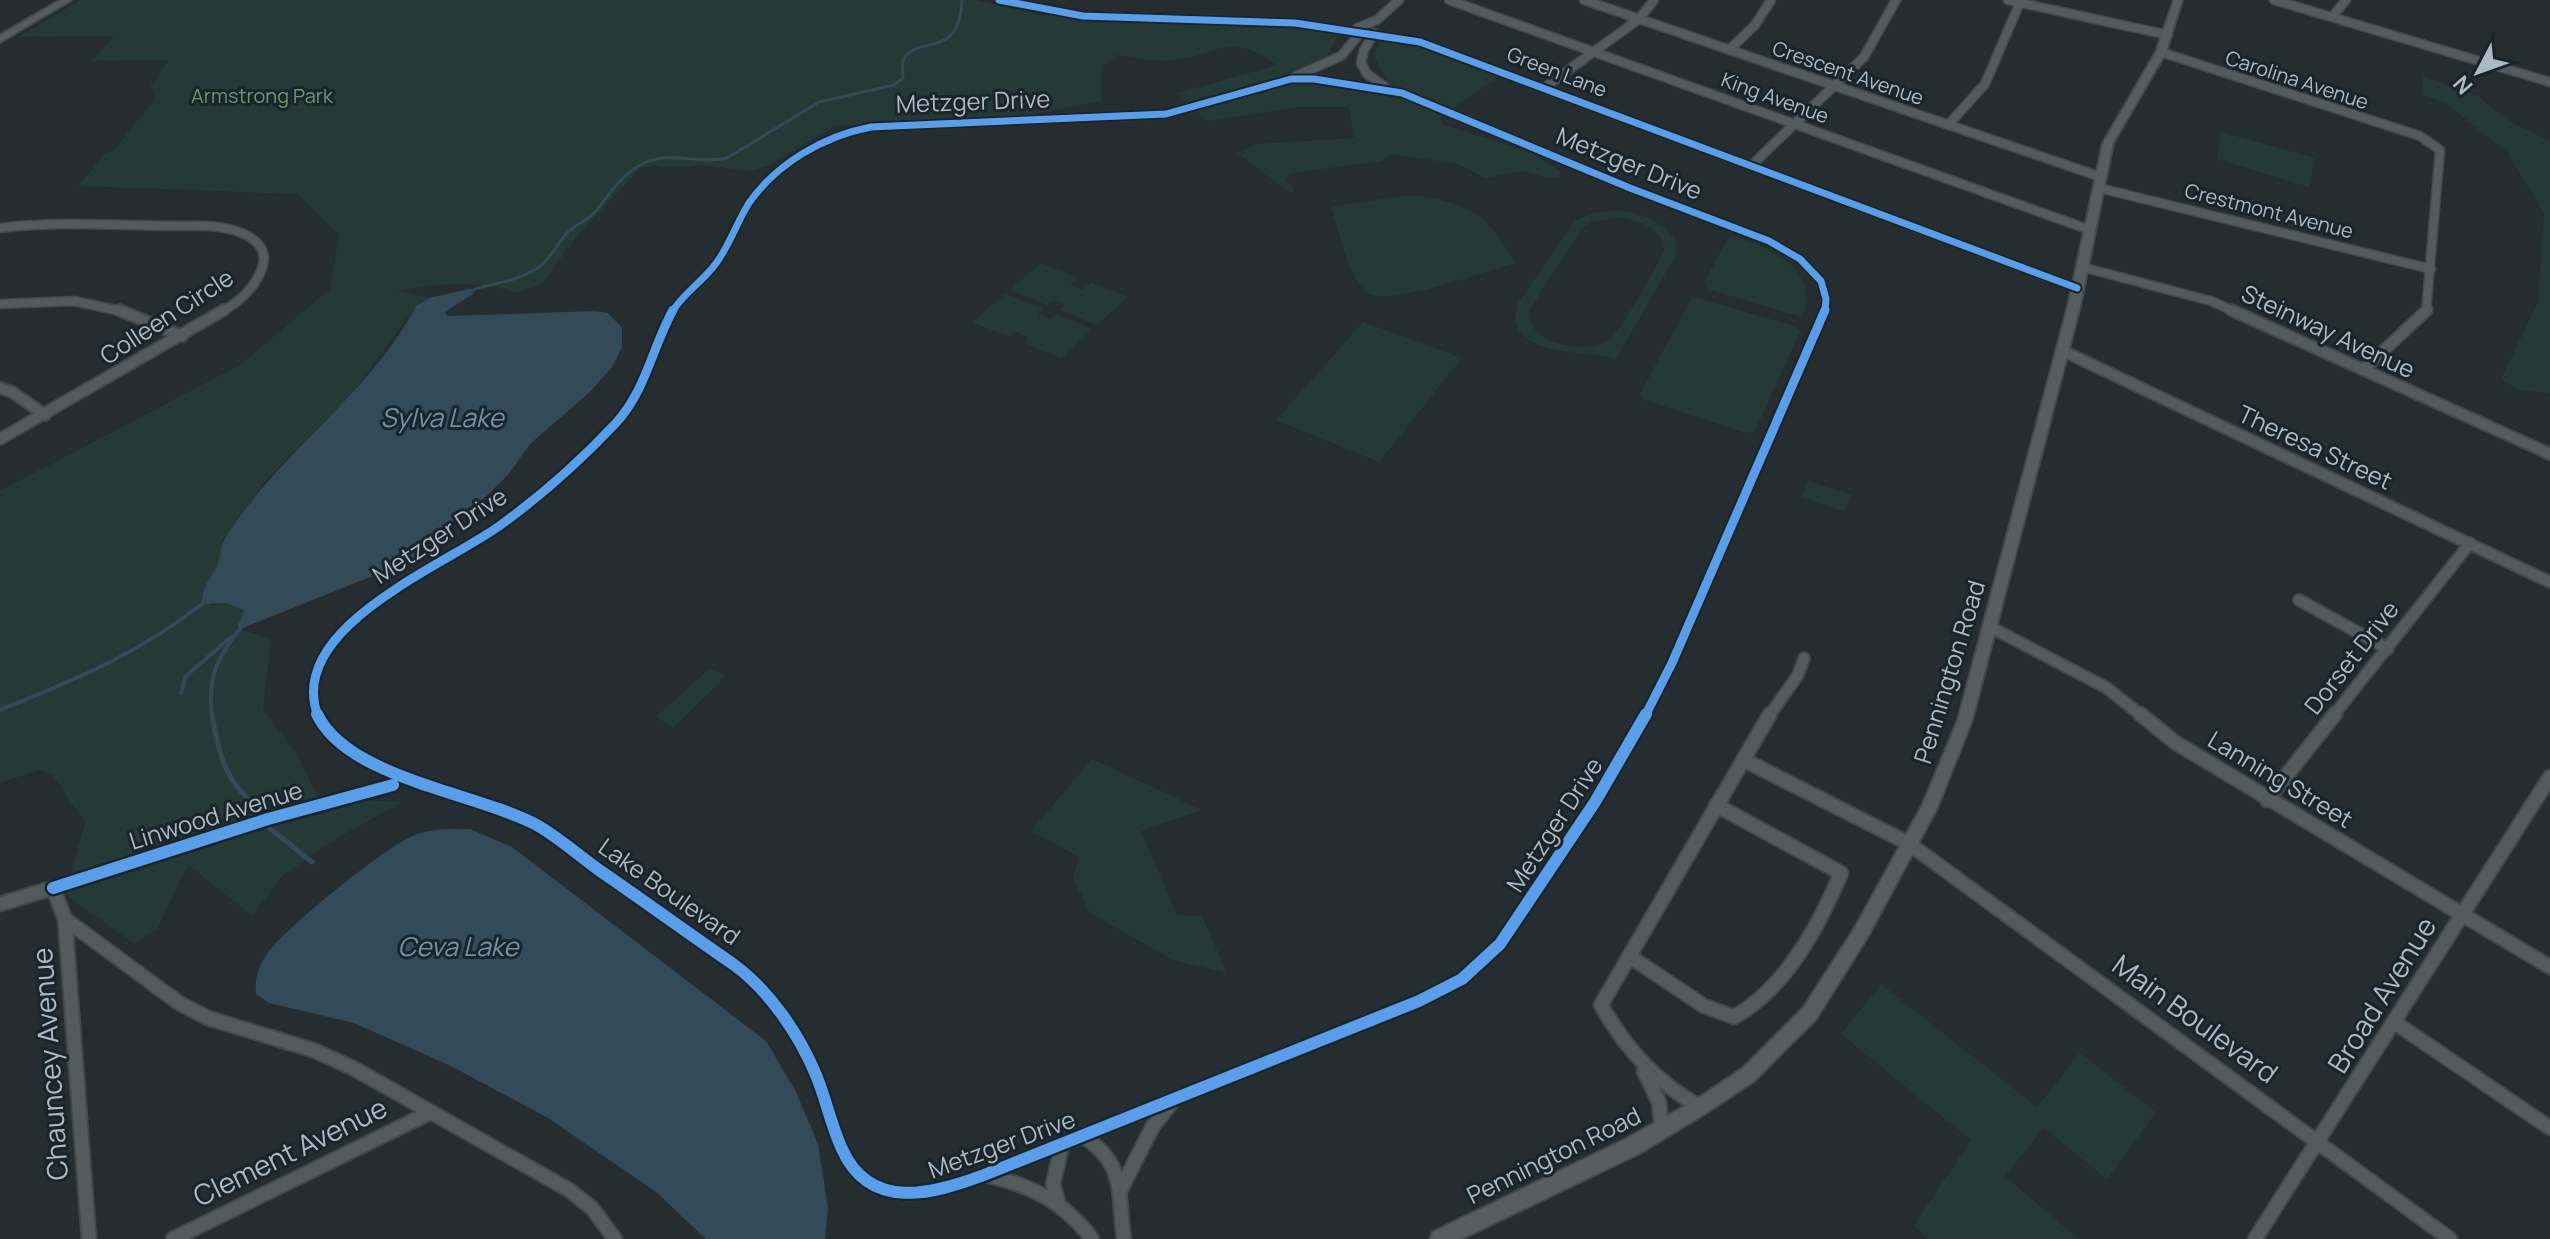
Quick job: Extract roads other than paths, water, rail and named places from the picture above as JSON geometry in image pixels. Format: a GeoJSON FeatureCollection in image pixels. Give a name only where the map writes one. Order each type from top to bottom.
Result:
{"type":"FeatureCollection","features":[{"type":"Feature","properties":{"kind":"main road"},"geometry":{"type":"LineString","coordinates":[[0,39],[67,0]]}},
{"type":"Feature","properties":{"kind":"main road","name":"Pennington Road"},"geometry":{"type":"LineString","coordinates":[[1440,1239],[1662,1130],[1748,1075],[1810,1013],[1862,931],[1929,808],[1959,735],[1992,628],[2063,351],[2112,132],[2161,52],[2178,0]]}},
{"type":"Feature","properties":{"kind":"street","name":"Green Lane"},"geometry":{"type":"LineString","coordinates":[[999,0],[1099,17],[1274,22],[1362,31],[1430,44],[2077,288]]}},
{"type":"Feature","properties":{"kind":"street"},"geometry":{"type":"LineString","coordinates":[[1046,10],[1053,0]]}},
{"type":"Feature","properties":{"kind":"street"},"geometry":{"type":"LineString","coordinates":[[1351,30],[1377,20],[1399,0]]}},
{"type":"Feature","properties":{"kind":"street","name":"King Avenue"},"geometry":{"type":"LineString","coordinates":[[1449,0],[2090,230]]}},
{"type":"Feature","properties":{"kind":"street","name":"Crescent Avenue"},"geometry":{"type":"LineString","coordinates":[[1584,0],[1948,125],[2100,183]]}},
{"type":"Feature","properties":{"kind":"street"},"geometry":{"type":"LineString","coordinates":[[1545,87],[1639,19],[1654,0]]}},
{"type":"Feature","properties":{"kind":"street"},"geometry":{"type":"LineString","coordinates":[[1729,50],[1755,25],[1771,0]]}},
{"type":"Feature","properties":{"kind":"street"},"geometry":{"type":"LineString","coordinates":[[1752,165],[1872,46],[1896,0]]}},
{"type":"Feature","properties":{"kind":"street"},"geometry":{"type":"LineString","coordinates":[[2008,0],[2168,35]]}},
{"type":"Feature","properties":{"kind":"street"},"geometry":{"type":"LineString","coordinates":[[2274,0],[2550,82]]}},
{"type":"Feature","properties":{"kind":"street"},"geometry":{"type":"LineString","coordinates":[[2332,17],[2346,0]]}},
{"type":"Feature","properties":{"kind":"street"},"geometry":{"type":"LineString","coordinates":[[1948,125],[1985,84],[2021,1]]}},
{"type":"Feature","properties":{"kind":"street"},"geometry":{"type":"LineString","coordinates":[[1377,20],[1378,28],[1387,35]]}},
{"type":"Feature","properties":{"kind":"street"},"geometry":{"type":"LineString","coordinates":[[1291,79],[1347,53],[1362,31]]}},
{"type":"Feature","properties":{"kind":"street"},"geometry":{"type":"LineString","coordinates":[[1374,33],[1360,57],[1364,72],[1392,90]]}},
{"type":"Feature","properties":{"kind":"street","name":"Carolina Avenue"},"geometry":{"type":"LineString","coordinates":[[2161,52],[2423,138],[2440,150],[2431,269]]}},
{"type":"Feature","properties":{"kind":"street"},"geometry":{"type":"LineString","coordinates":[[1331,81],[1333,62]]}},
{"type":"Feature","properties":{"kind":"street"},"geometry":{"type":"LineString","coordinates":[[1347,83],[1364,72]]}},
{"type":"Feature","properties":{"kind":"street","name":"Metzger Drive"},"geometry":{"type":"LineString","coordinates":[[406,780],[344,744],[323,726],[317,716],[313,693],[326,653],[356,617],[501,524],[615,424],[638,394],[673,310],[719,260],[751,202],[778,173],[833,137],[861,128],[1166,114],[1291,79],[1347,83],[1392,90],[1630,188],[1769,241],[1800,259],[1811,270],[1825,291],[1826,307],[1651,707],[1595,802],[1500,944],[1476,969],[1446,989],[1062,1145],[925,1194],[886,1190],[869,1182],[845,1157],[833,1123]]}},
{"type":"Feature","properties":{"kind":"street","name":"Crestmont Avenue"},"geometry":{"type":"LineString","coordinates":[[2100,183],[2431,269]]}},
{"type":"Feature","properties":{"kind":"street","name":"Colleen Circle"},"geometry":{"type":"LineString","coordinates":[[0,228],[59,222],[212,227],[233,230],[252,238],[264,255],[257,280],[228,308],[0,439]]}},
{"type":"Feature","properties":{"kind":"street","name":"Steinway Avenue"},"geometry":{"type":"LineString","coordinates":[[2082,267],[2211,301],[2550,454]]}},
{"type":"Feature","properties":{"kind":"street"},"geometry":{"type":"LineString","coordinates":[[2363,370],[2426,312],[2431,269]]}},
{"type":"Feature","properties":{"kind":"street"},"geometry":{"type":"LineString","coordinates":[[0,304],[52,299],[102,303],[130,311],[182,336]]}},
{"type":"Feature","properties":{"kind":"street","name":"Theresa Street"},"geometry":{"type":"LineString","coordinates":[[2063,351],[2550,582]]}},
{"type":"Feature","properties":{"kind":"street"},"geometry":{"type":"LineString","coordinates":[[0,388],[12,392],[45,415]]}},
{"type":"Feature","properties":{"kind":"street","name":"Dorset Drive"},"geometry":{"type":"LineString","coordinates":[[2267,800],[2470,543]]}},
{"type":"Feature","properties":{"kind":"street"},"geometry":{"type":"LineString","coordinates":[[2299,600],[2388,649]]}},
{"type":"Feature","properties":{"kind":"street","name":"Lanning Street"},"geometry":{"type":"LineString","coordinates":[[1992,628],[2107,688],[2176,743],[2550,967]]}},
{"type":"Feature","properties":{"kind":"street"},"geometry":{"type":"LineString","coordinates":[[1662,1130],[1659,1102],[1641,1063],[1601,1005],[1716,805],[1771,713],[1798,675],[1804,658]]}},
{"type":"Feature","properties":{"kind":"street","name":"Main Boulevard"},"geometry":{"type":"LineString","coordinates":[[1744,760],[1908,843],[2450,1239]]}},
{"type":"Feature","properties":{"kind":"street","name":"Broad Avenue"},"geometry":{"type":"LineString","coordinates":[[2255,1239],[2550,777]]}},
{"type":"Feature","properties":{"kind":"street","name":"Lake Boulevard"},"geometry":{"type":"LineString","coordinates":[[406,780],[516,815],[536,825],[732,962],[767,996],[794,1033],[812,1066],[833,1123]]}},
{"type":"Feature","properties":{"kind":"street"},"geometry":{"type":"LineString","coordinates":[[1629,956],[1704,1006],[1734,1017],[1752,1007],[1770,988],[1796,956],[1831,900],[1841,873],[1716,805]]}},
{"type":"Feature","properties":{"kind":"street","name":"Chauncey Avenue"},"geometry":{"type":"LineString","coordinates":[[0,904],[53,888],[65,919],[89,1239]]}},
{"type":"Feature","properties":{"kind":"street"},"geometry":{"type":"LineString","coordinates":[[65,919],[179,1003],[230,1026],[313,1050],[353,1068],[569,1190],[592,1208],[615,1239]]}},
{"type":"Feature","properties":{"kind":"street"},"geometry":{"type":"LineString","coordinates":[[2394,1022],[2550,1128]]}},
{"type":"Feature","properties":{"kind":"street"},"geometry":{"type":"LineString","coordinates":[[1641,1063],[1672,1093],[1700,1107]]}},
{"type":"Feature","properties":{"kind":"street"},"geometry":{"type":"LineString","coordinates":[[1120,1191],[1153,1126],[1173,1100]]}},
{"type":"Feature","properties":{"kind":"street","name":"Clement Avenue"},"geometry":{"type":"LineString","coordinates":[[173,1239],[431,1112]]}},
{"type":"Feature","properties":{"kind":"street"},"geometry":{"type":"LineString","coordinates":[[1083,1136],[1107,1151],[1116,1168],[1124,1239]]}},
{"type":"Feature","properties":{"kind":"street"},"geometry":{"type":"LineString","coordinates":[[1058,1203],[1053,1184],[1062,1145]]}},
{"type":"Feature","properties":{"kind":"street"},"geometry":{"type":"LineString","coordinates":[[984,1175],[1020,1182],[1058,1203],[1075,1216],[1092,1239]]}},
{"type":"Feature","properties":{"kind":"water","name":"Sylva Lake"},"geometry":{"type":"Polygon","coordinates":[[[475,289],[473,294],[445,312],[447,316],[608,313],[622,328],[622,347],[613,366],[591,391],[530,444],[508,475],[475,507],[424,544],[415,559],[240,629],[238,625],[245,611],[226,603],[202,604],[204,589],[217,566],[224,540],[247,506],[374,368],[416,306],[429,298],[475,289]]]}},
{"type":"Feature","properties":{"kind":"water","name":"Ceva Lake"},"geometry":{"type":"Polygon","coordinates":[[[470,829],[512,847],[766,1041],[796,1092],[818,1144],[828,1208],[825,1239],[706,1239],[656,1192],[548,1118],[451,1066],[354,1023],[269,1003],[256,994],[261,963],[277,942],[360,871],[415,835],[435,830],[470,829]]]}},
{"type":"Feature","properties":{"kind":"waterway"},"geometry":{"type":"LineString","coordinates":[[475,289],[516,278],[539,267],[566,234],[592,215],[622,179],[642,164],[662,158],[727,158],[819,102],[894,85],[903,78],[903,61],[910,52],[946,39],[954,31],[962,0]]}},
{"type":"Feature","properties":{"kind":"waterway"},"geometry":{"type":"LineString","coordinates":[[0,710],[130,652],[202,604]]}},
{"type":"Feature","properties":{"kind":"waterway"},"geometry":{"type":"LineString","coordinates":[[212,716],[211,690],[216,669],[225,649],[240,629]]}},
{"type":"Feature","properties":{"kind":"waterway"},"geometry":{"type":"LineString","coordinates":[[181,693],[186,676],[231,637]]}},
{"type":"Feature","properties":{"kind":"waterway"},"geometry":{"type":"LineString","coordinates":[[212,714],[226,769],[241,791],[263,810]]}},
{"type":"Feature","properties":{"kind":"waterway"},"geometry":{"type":"LineString","coordinates":[[268,827],[312,862]]}},
{"type":"Feature","properties":{"kind":"park label","name":"Armstrong Park"},"geometry":{"type":"Point","coordinates":[262,96]}}]}
